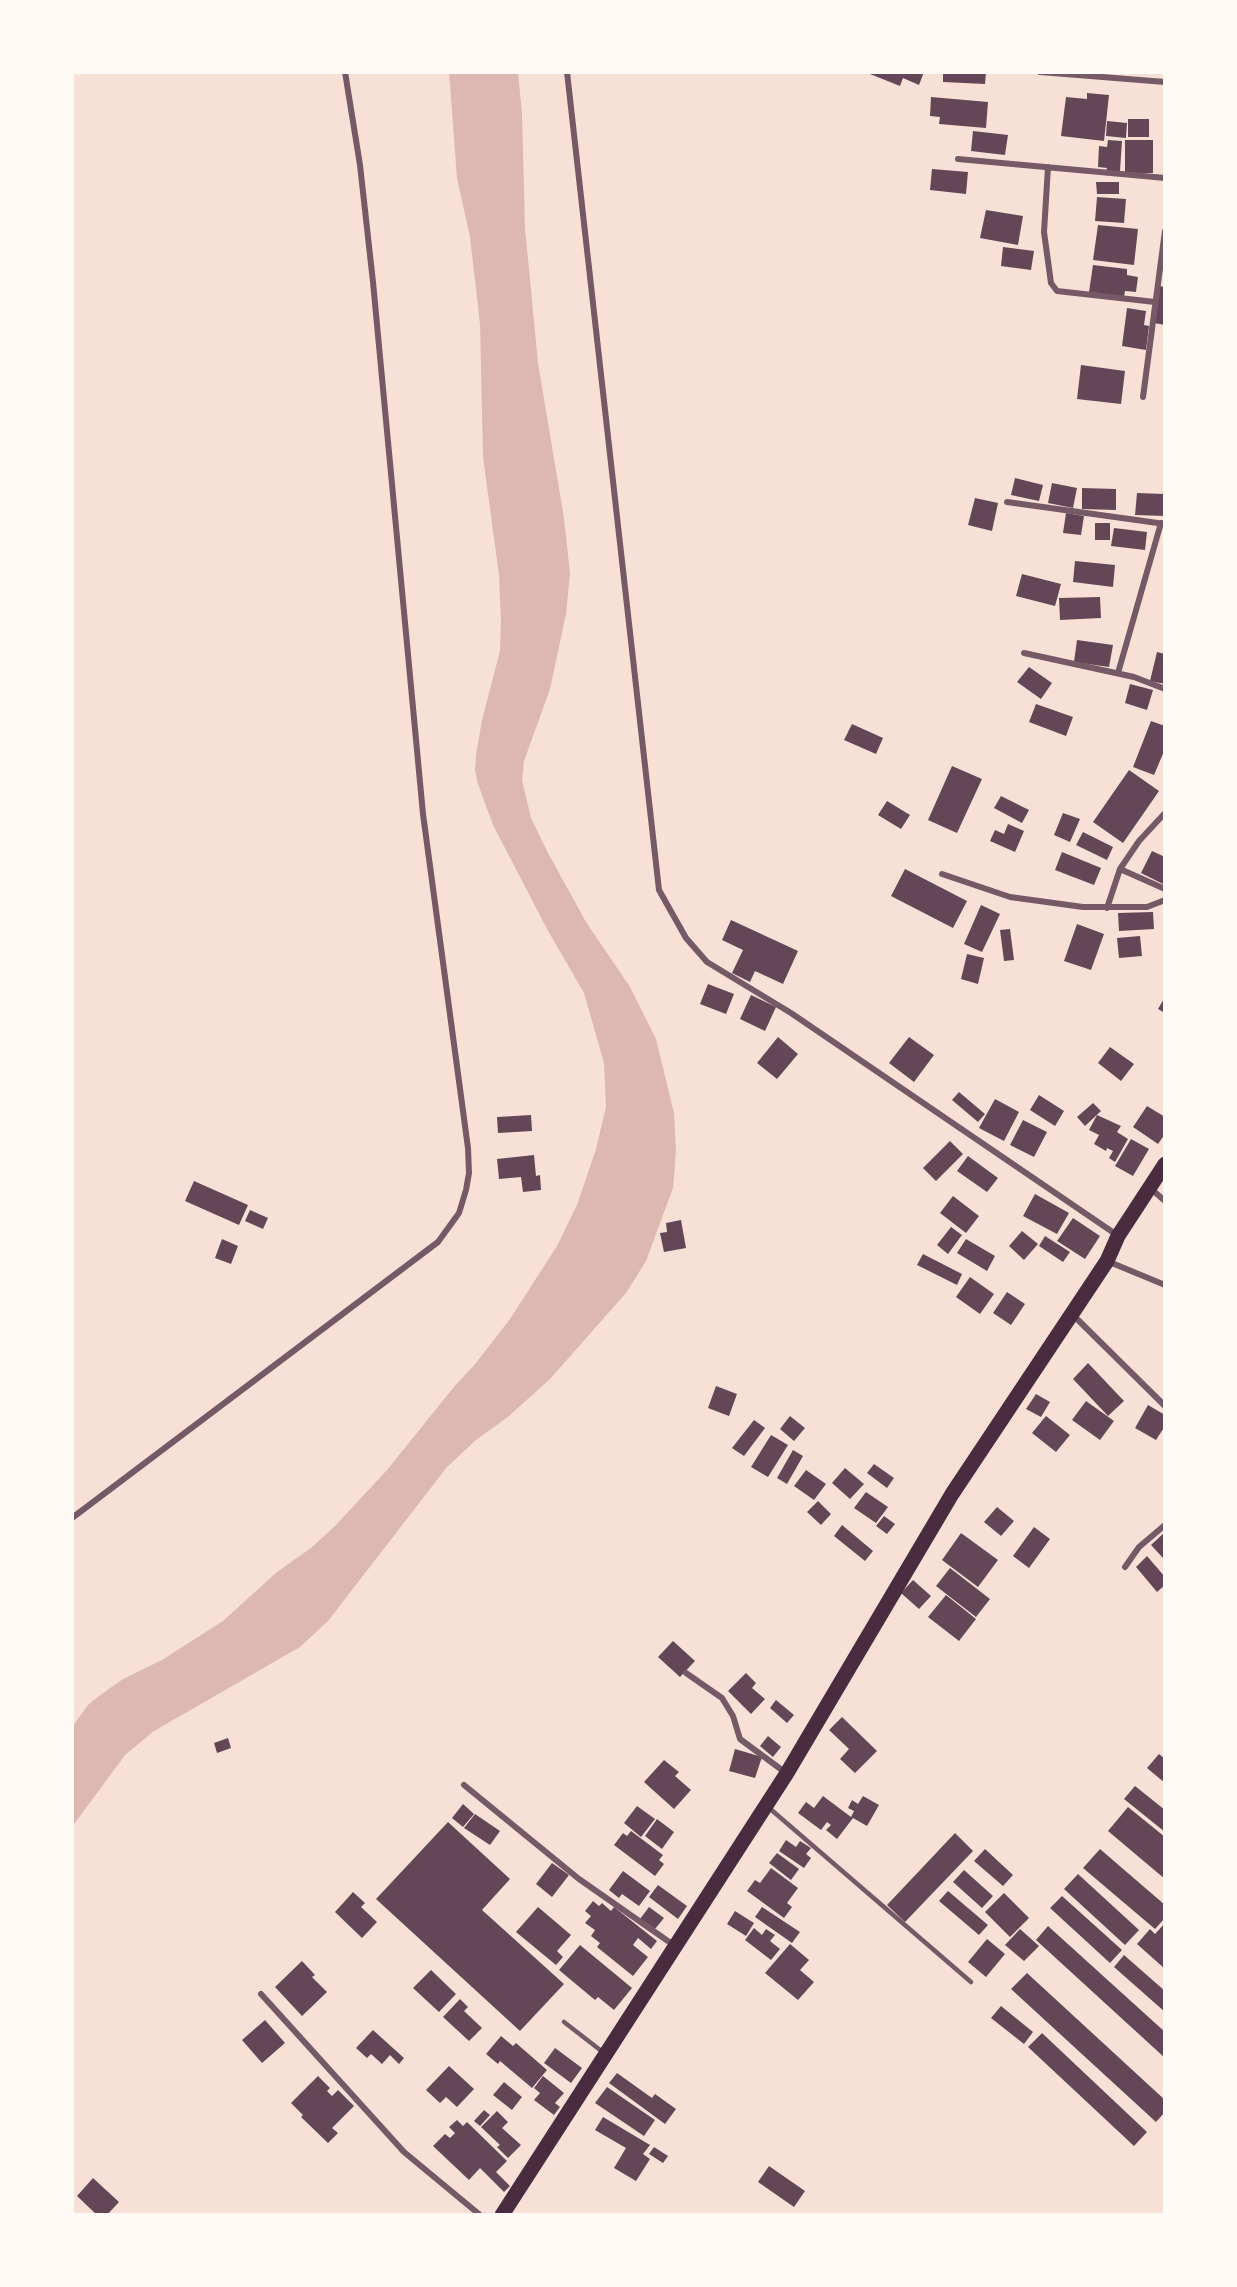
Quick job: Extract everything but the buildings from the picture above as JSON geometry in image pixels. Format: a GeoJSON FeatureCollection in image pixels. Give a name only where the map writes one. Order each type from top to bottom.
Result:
{"type":"FeatureCollection","features":[{"type":"Feature","properties":{"kind":"main road"},"geometry":{"type":"LineString","coordinates":[[502,2215],[787,1773],[952,1494],[1107,1261],[1118,1236],[1165,1164]]}},
{"type":"Feature","properties":{"kind":"street"},"geometry":{"type":"LineString","coordinates":[[72,1518],[438,1242],[459,1214],[466,1190],[469,1173],[468,1148],[423,814],[373,282],[360,165],[345,72]]}},
{"type":"Feature","properties":{"kind":"street"},"geometry":{"type":"LineString","coordinates":[[567,72],[659,890],[686,938],[708,962],[791,1013],[1118,1236]]}},
{"type":"Feature","properties":{"kind":"street"},"geometry":{"type":"LineString","coordinates":[[1040,72],[1165,82]]}},
{"type":"Feature","properties":{"kind":"street"},"geometry":{"type":"LineString","coordinates":[[958,159],[1165,178]]}},
{"type":"Feature","properties":{"kind":"street"},"geometry":{"type":"LineString","coordinates":[[1048,167],[1044,232],[1051,283],[1057,291],[1155,302]]}},
{"type":"Feature","properties":{"kind":"street"},"geometry":{"type":"LineString","coordinates":[[1143,397],[1165,231]]}},
{"type":"Feature","properties":{"kind":"street"},"geometry":{"type":"LineString","coordinates":[[1007,502],[1163,523],[1118,674]]}},
{"type":"Feature","properties":{"kind":"street"},"geometry":{"type":"LineString","coordinates":[[1024,653],[1118,674],[1165,689]]}},
{"type":"Feature","properties":{"kind":"street"},"geometry":{"type":"LineString","coordinates":[[1107,908],[1120,869],[1139,841],[1165,813]]}},
{"type":"Feature","properties":{"kind":"street"},"geometry":{"type":"LineString","coordinates":[[1120,869],[1165,890]]}},
{"type":"Feature","properties":{"kind":"street"},"geometry":{"type":"LineString","coordinates":[[942,874],[1010,897],[1059,904],[1107,908],[1147,907],[1165,900]]}},
{"type":"Feature","properties":{"kind":"street"},"geometry":{"type":"LineString","coordinates":[[1150,1188],[1165,1201]]}},
{"type":"Feature","properties":{"kind":"street"},"geometry":{"type":"LineString","coordinates":[[1107,1261],[1165,1285]]}},
{"type":"Feature","properties":{"kind":"street"},"geometry":{"type":"LineString","coordinates":[[1072,1313],[1165,1406]]}},
{"type":"Feature","properties":{"kind":"street"},"geometry":{"type":"LineString","coordinates":[[1125,1567],[1139,1547],[1165,1525]]}},
{"type":"Feature","properties":{"kind":"street"},"geometry":{"type":"LineString","coordinates":[[686,1673],[722,1698],[733,1716],[740,1738],[787,1773]]}},
{"type":"Feature","properties":{"kind":"street"},"geometry":{"type":"LineString","coordinates":[[464,1785],[579,1879],[676,1947]]}},
{"type":"Feature","properties":{"kind":"street"},"geometry":{"type":"LineString","coordinates":[[261,1994],[404,2152],[480,2215]]}},
{"type":"Feature","properties":{"kind":"lane"},"geometry":{"type":"LineString","coordinates":[[766,1806],[971,1982]]}},
{"type":"Feature","properties":{"kind":"lane"},"geometry":{"type":"LineString","coordinates":[[564,2022],[606,2055]]}},
{"type":"Feature","properties":{"kind":"shaded area"},"geometry":{"type":"Polygon","coordinates":[[[449,72],[518,72],[522,113],[525,228],[538,363],[564,518],[570,574],[566,614],[550,689],[524,761],[522,780],[531,818],[548,853],[586,922],[630,987],[656,1039],[674,1113],[676,1151],[673,1188],[646,1261],[626,1293],[550,1379],[447,1467],[328,1621],[300,1647],[154,1731],[125,1755],[72,1827],[72,1727],[88,1705],[123,1679],[162,1660],[223,1621],[277,1572],[311,1548],[335,1526],[387,1470],[510,1319],[557,1246],[577,1205],[596,1149],[606,1107],[604,1063],[584,993],[547,929],[493,825],[475,770],[482,720],[500,651],[501,622],[499,575],[483,457],[480,324],[470,237],[457,178],[449,72]]]}}]}
